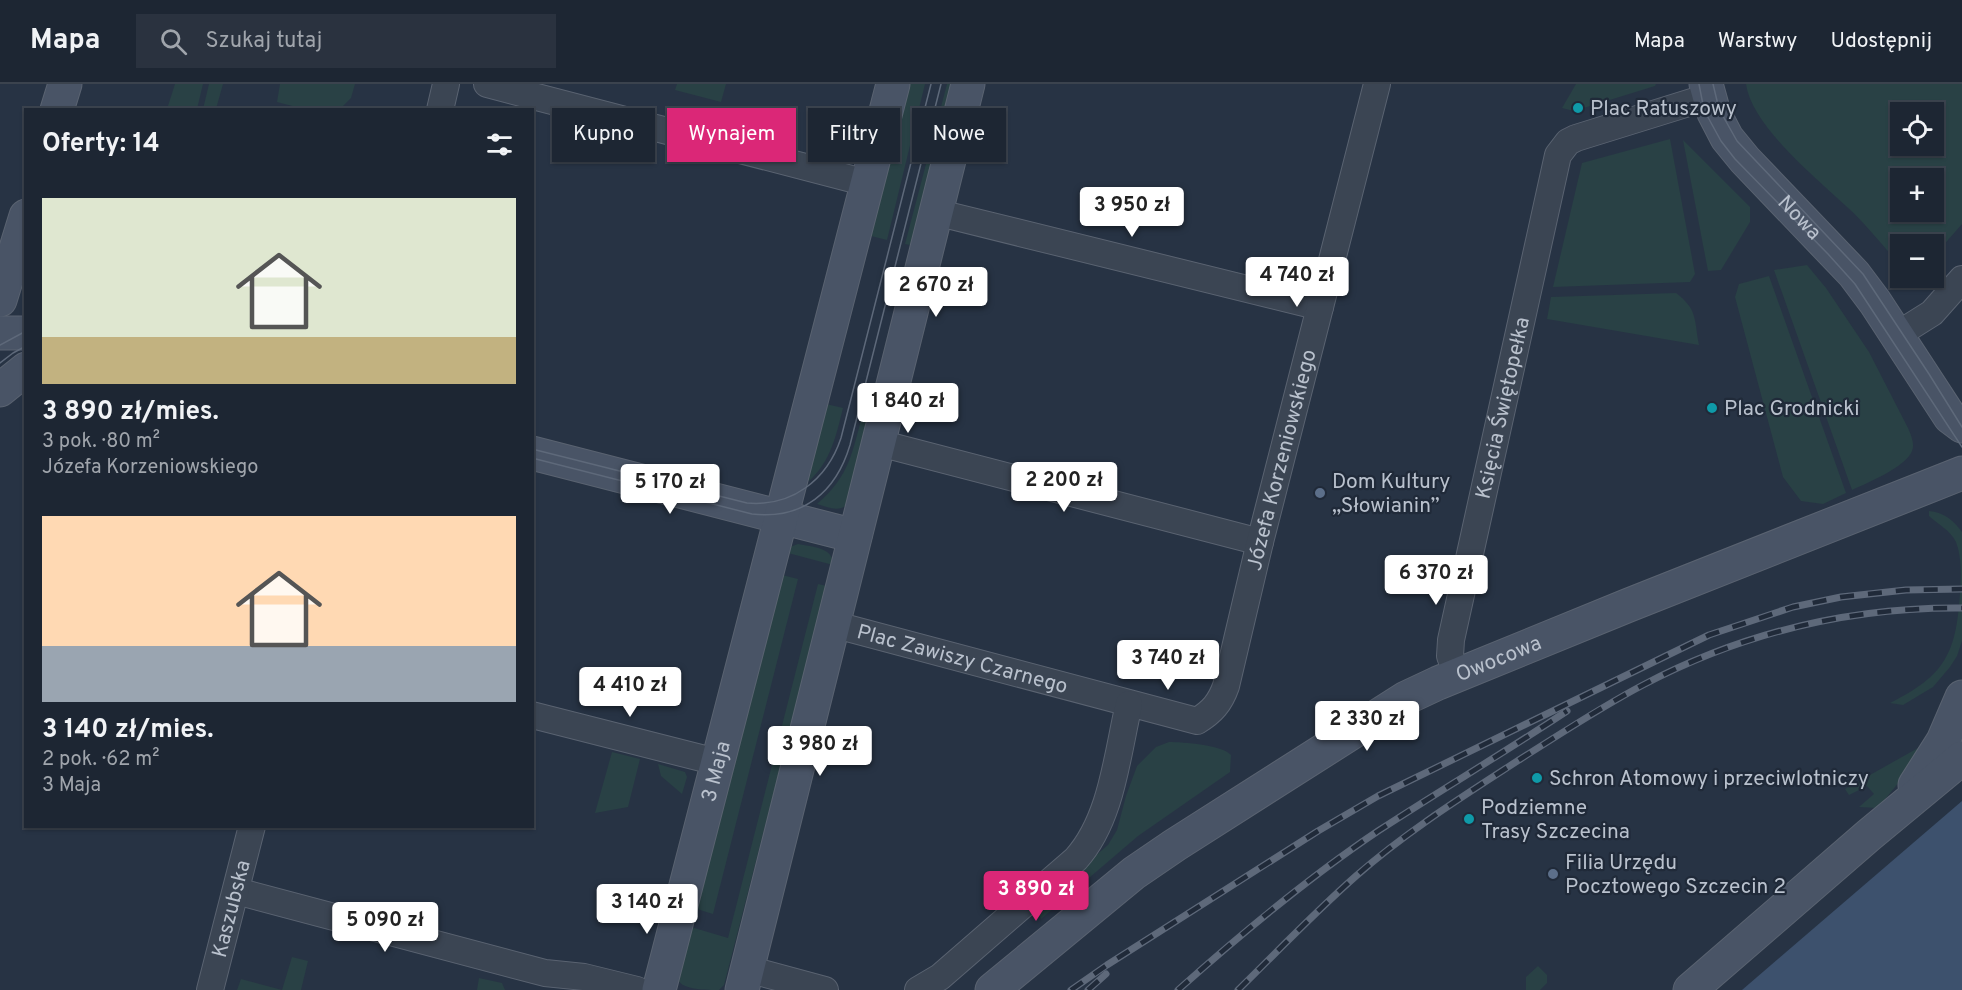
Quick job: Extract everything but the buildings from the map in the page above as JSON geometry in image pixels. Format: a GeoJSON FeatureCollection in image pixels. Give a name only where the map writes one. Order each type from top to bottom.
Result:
{"type":"FeatureCollection","features":[{"type":"Feature","properties":{"kind":"street"},"geometry":{"type":"LineString","coordinates":[[58,108],[65,84]]}},
{"type":"Feature","properties":{"kind":"street"},"geometry":{"type":"LineString","coordinates":[[440,108],[446,84]]}},
{"type":"Feature","properties":{"kind":"street"},"geometry":{"type":"LineString","coordinates":[[487,84],[867,183]]}},
{"type":"Feature","properties":{"kind":"street","name":"3 Maja"},"geometry":{"type":"LineString","coordinates":[[659,990],[893,84]]}},
{"type":"Feature","properties":{"kind":"street"},"geometry":{"type":"LineString","coordinates":[[825,990],[745,979],[968,84]]}},
{"type":"Feature","properties":{"kind":"street","name":"Józefa Korzeniowskiego"},"geometry":{"type":"LineString","coordinates":[[1197,721],[1215,708],[1224,693],[1260,542],[1377,84]]}},
{"type":"Feature","properties":{"kind":"street","name":"Nowa"},"geometry":{"type":"LineString","coordinates":[[1568,142],[1707,90],[1720,127],[1734,147],[1846,263],[1956,422],[1961,475]]}},
{"type":"Feature","properties":{"kind":"street","name":"Księcia Świętopełka"},"geometry":{"type":"LineString","coordinates":[[1456,675],[1450,656],[1451,640],[1555,164],[1558,155],[1568,142]]}},
{"type":"Feature","properties":{"kind":"street"},"geometry":{"type":"LineString","coordinates":[[935,212],[1320,307]]}},
{"type":"Feature","properties":{"kind":"street"},"geometry":{"type":"LineString","coordinates":[[0,246],[17,233],[24,221]]}},
{"type":"Feature","properties":{"kind":"street"},"geometry":{"type":"LineString","coordinates":[[24,222],[0,300],[24,312]]}},
{"type":"Feature","properties":{"kind":"street"},"geometry":{"type":"LineString","coordinates":[[1897,335],[1932,313],[1962,279]]}},
{"type":"Feature","properties":{"kind":"street"},"geometry":{"type":"LineString","coordinates":[[0,333],[24,333]]}},
{"type":"Feature","properties":{"kind":"street"},"geometry":{"type":"LineString","coordinates":[[0,390],[24,371]]}},
{"type":"Feature","properties":{"kind":"street"},"geometry":{"type":"LineString","coordinates":[[879,443],[1260,542]]}},
{"type":"Feature","properties":{"kind":"street"},"geometry":{"type":"LineString","coordinates":[[534,454],[855,536]]}},
{"type":"Feature","properties":{"kind":"street","name":"Owocowa"},"geometry":{"type":"LineString","coordinates":[[992,990],[1114,888],[1160,855],[1387,709],[1423,689],[1886,501],[1961,475]]}},
{"type":"Feature","properties":{"kind":"street","name":"Plac Zawiszy Czarnego"},"geometry":{"type":"LineString","coordinates":[[832,624],[1197,721]]}},
{"type":"Feature","properties":{"kind":"street"},"geometry":{"type":"LineString","coordinates":[[1869,835],[1902,801],[1925,770],[1947,733],[1962,697]]}},
{"type":"Feature","properties":{"kind":"street"},"geometry":{"type":"LineString","coordinates":[[918,990],[940,977],[1076,859],[1088,845],[1105,810],[1129,704]]}},
{"type":"Feature","properties":{"kind":"street"},"geometry":{"type":"LineString","coordinates":[[534,716],[717,762]]}},
{"type":"Feature","properties":{"kind":"street"},"geometry":{"type":"LineString","coordinates":[[1690,990],[1962,758]]}},
{"type":"Feature","properties":{"kind":"street","name":"Kaszubska"},"geometry":{"type":"LineString","coordinates":[[210,990],[252,828]]}},
{"type":"Feature","properties":{"kind":"street"},"geometry":{"type":"LineString","coordinates":[[236,891],[541,982],[584,977],[637,990]]}},
{"type":"Feature","properties":{"kind":"green space"},"geometry":{"type":"Polygon","coordinates":[[[175,84],[203,84],[197,108],[167,108],[175,84]]]}},
{"type":"Feature","properties":{"kind":"green space"},"geometry":{"type":"Polygon","coordinates":[[[209,84],[223,84],[216,108],[203,108],[209,84]]]}},
{"type":"Feature","properties":{"kind":"green space"},"geometry":{"type":"Polygon","coordinates":[[[280,84],[355,84],[351,98],[341,108],[300,108],[277,102],[280,84]]]}},
{"type":"Feature","properties":{"kind":"green space"},"geometry":{"type":"Polygon","coordinates":[[[677,84],[726,84],[721,102],[675,90],[677,84]]]}},
{"type":"Feature","properties":{"kind":"green space"},"geometry":{"type":"Polygon","coordinates":[[[909,84],[925,84],[919,108],[912,108],[912,137],[887,240],[871,236],[890,162],[900,162],[900,120],[909,84]]]}},
{"type":"Feature","properties":{"kind":"green space"},"geometry":{"type":"Polygon","coordinates":[[[947,84],[957,84],[951,108],[941,108],[947,84]]]}},
{"type":"Feature","properties":{"kind":"green space"},"geometry":{"type":"Polygon","coordinates":[[[1576,84],[1656,84],[1574,111],[1562,108],[1576,84]]]}},
{"type":"Feature","properties":{"kind":"green space"},"geometry":{"type":"Polygon","coordinates":[[[1746,84],[1962,84],[1962,224],[1944,245],[1944,234],[1890,234],[1890,253],[1854,213],[1787,151],[1760,117],[1746,84]]]}},
{"type":"Feature","properties":{"kind":"green space"},"geometry":{"type":"Polygon","coordinates":[[[1670,139],[1695,274],[1690,282],[1553,287],[1582,163],[1670,139]]]}},
{"type":"Feature","properties":{"kind":"green space"},"geometry":{"type":"Polygon","coordinates":[[[1683,140],[1750,207],[1750,222],[1721,270],[1708,271],[1683,140]]]}},
{"type":"Feature","properties":{"kind":"green space"},"geometry":{"type":"Polygon","coordinates":[[[927,162],[937,162],[915,246],[905,244],[927,162]]]}},
{"type":"Feature","properties":{"kind":"green space"},"geometry":{"type":"Polygon","coordinates":[[[1807,265],[1826,288],[1869,352],[1908,428],[1913,445],[1912,451],[1902,463],[1852,490],[1774,270],[1807,265]]]}},
{"type":"Feature","properties":{"kind":"green space"},"geometry":{"type":"Polygon","coordinates":[[[1769,276],[1846,493],[1823,504],[1801,501],[1783,477],[1735,297],[1739,284],[1769,276]]]}},
{"type":"Feature","properties":{"kind":"green space"},"geometry":{"type":"Polygon","coordinates":[[[1676,293],[1692,310],[1699,345],[1547,319],[1551,297],[1676,293]]]}},
{"type":"Feature","properties":{"kind":"green space"},"geometry":{"type":"Polygon","coordinates":[[[826,404],[843,408],[828,456],[809,481],[807,480],[826,404]]]}},
{"type":"Feature","properties":{"kind":"green space"},"geometry":{"type":"Polygon","coordinates":[[[863,413],[872,416],[848,504],[837,509],[817,504],[828,494],[843,473],[852,452],[863,413]]]}},
{"type":"Feature","properties":{"kind":"green space"},"geometry":{"type":"Polygon","coordinates":[[[1929,511],[1948,518],[1962,532],[1962,641],[1957,656],[1933,687],[1903,705],[1890,703],[1909,693],[1936,672],[1951,647],[1955,632],[1960,587],[1959,554],[1954,538],[1929,516],[1929,511]]]}},
{"type":"Feature","properties":{"kind":"green space"},"geometry":{"type":"Polygon","coordinates":[[[798,544],[826,551],[833,565],[788,553],[790,547],[798,544]]]}},
{"type":"Feature","properties":{"kind":"green space"},"geometry":{"type":"Polygon","coordinates":[[[782,575],[798,579],[713,914],[697,909],[782,575]]]}},
{"type":"Feature","properties":{"kind":"green space"},"geometry":{"type":"Polygon","coordinates":[[[818,584],[827,586],[724,985],[719,990],[690,988],[678,980],[691,927],[728,938],[818,584]]]}},
{"type":"Feature","properties":{"kind":"green space"},"geometry":{"type":"Polygon","coordinates":[[[1169,742],[1202,745],[1226,752],[1231,755],[1230,772],[1138,836],[1041,919],[1035,908],[1108,845],[1117,830],[1137,766],[1156,747],[1169,742]]]}},
{"type":"Feature","properties":{"kind":"green space"},"geometry":{"type":"Polygon","coordinates":[[[1918,748],[1920,749],[1908,771],[1878,808],[1859,807],[1874,794],[1867,786],[1849,795],[1845,789],[1918,748]]]}},
{"type":"Feature","properties":{"kind":"green space"},"geometry":{"type":"Polygon","coordinates":[[[612,752],[640,759],[628,807],[595,813],[612,752]]]}},
{"type":"Feature","properties":{"kind":"green space"},"geometry":{"type":"Polygon","coordinates":[[[658,764],[685,772],[687,777],[682,794],[661,776],[658,764]]]}},
{"type":"Feature","properties":{"kind":"green space"},"geometry":{"type":"Polygon","coordinates":[[[292,957],[308,961],[301,990],[282,990],[292,957]]]}},
{"type":"Feature","properties":{"kind":"green space"},"geometry":{"type":"Polygon","coordinates":[[[1538,966],[1547,975],[1547,983],[1540,990],[1526,990],[1526,977],[1538,966]]]}},
{"type":"Feature","properties":{"kind":"green space"},"geometry":{"type":"Polygon","coordinates":[[[479,978],[502,983],[505,990],[477,990],[479,978]]]}},
{"type":"Feature","properties":{"kind":"green space"},"geometry":{"type":"Polygon","coordinates":[[[241,979],[282,990],[237,990],[241,979]]]}},
{"type":"Feature","properties":{"kind":"water"},"geometry":{"type":"Polygon","coordinates":[[[1962,801],[1962,990],[1742,990],[1962,801]]]}},
{"type":"Feature","properties":{"kind":"tram line"},"geometry":{"type":"LineString","coordinates":[[534,450],[747,503],[779,500],[806,488],[817,478],[835,453],[841,438],[931,84]]}},
{"type":"Feature","properties":{"kind":"tram line"},"geometry":{"type":"LineString","coordinates":[[534,459],[752,514],[770,515],[802,507],[826,489],[844,462],[850,445],[941,84]]}},
{"type":"Feature","properties":{"kind":"tram line"},"geometry":{"type":"LineString","coordinates":[[1699,84],[1704,110],[1721,141],[1735,159],[1855,284],[1962,447]]}},
{"type":"Feature","properties":{"kind":"tram line"},"geometry":{"type":"LineString","coordinates":[[1713,84],[1719,109],[1737,141],[1863,274],[1962,427]]}},
{"type":"Feature","properties":{"kind":"tram line"},"geometry":{"type":"LineString","coordinates":[[0,345],[24,332]]}},
{"type":"Feature","properties":{"kind":"tram line"},"geometry":{"type":"LineString","coordinates":[[0,363],[24,347]]}},
{"type":"Feature","properties":{"kind":"railway"},"geometry":{"type":"LineString","coordinates":[[1071,990],[1318,831],[1378,796],[1709,635],[1793,607],[1841,597],[1906,590],[1962,589]]}},
{"type":"Feature","properties":{"kind":"railway"},"geometry":{"type":"LineString","coordinates":[[1238,990],[1341,890],[1395,844],[1522,758],[1643,685],[1719,651],[1798,627],[1879,612],[1962,608]]}},
{"type":"Feature","properties":{"kind":"railway"},"geometry":{"type":"LineString","coordinates":[[1178,990],[1276,907],[1352,849],[1567,711]]}},
{"type":"Feature","properties":{"kind":"railway"},"geometry":{"type":"LineString","coordinates":[[1088,990],[1106,974]]}},
{"type":"Feature","properties":{"kind":"place","name":"Plac Ratuszowy"},"geometry":{"type":"Point","coordinates":[1578,108]}},
{"type":"Feature","properties":{"kind":"place","name":"Plac Grodnicki"},"geometry":{"type":"Point","coordinates":[1712,408]}},
{"type":"Feature","properties":{"kind":"place","name":"Dom Kultury „Słowianin”"},"geometry":{"type":"Point","coordinates":[1320,493]}},
{"type":"Feature","properties":{"kind":"place","name":"Schron Atomowy i przeciwlotniczy"},"geometry":{"type":"Point","coordinates":[1537,778]}},
{"type":"Feature","properties":{"kind":"place","name":"Podziemne Trasy Szczecina"},"geometry":{"type":"Point","coordinates":[1469,819]}},
{"type":"Feature","properties":{"kind":"place","name":"Filia Urzędu Pocztowego Szczecin 2"},"geometry":{"type":"Point","coordinates":[1553,874]}}]}
